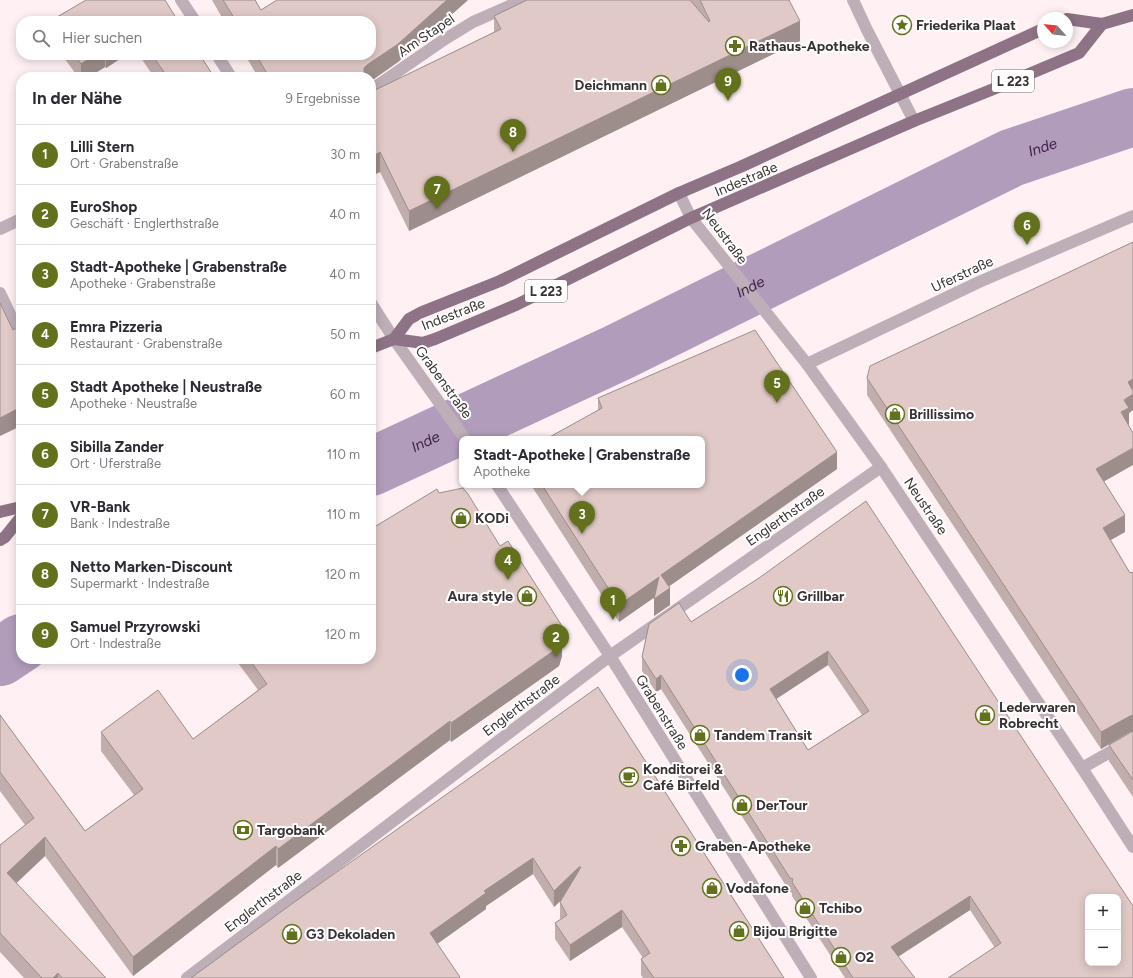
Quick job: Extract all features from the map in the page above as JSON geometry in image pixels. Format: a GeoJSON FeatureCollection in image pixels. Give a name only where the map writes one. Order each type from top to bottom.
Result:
{"type":"FeatureCollection","features":[{"type":"Feature","properties":{"kind":"main road"},"geometry":{"type":"LineString","coordinates":[[1073,20],[1102,24],[1133,16]]}},
{"type":"Feature","properties":{"kind":"main road","name":"Indestraße"},"geometry":{"type":"LineString","coordinates":[[376,346],[394,339],[423,343],[516,306],[692,218],[914,121],[1078,53],[1102,24]]}},
{"type":"Feature","properties":{"kind":"main road","name":"Indestraße"},"geometry":{"type":"LineString","coordinates":[[394,339],[409,319],[422,312],[500,280],[679,193],[740,167],[1037,32]]}},
{"type":"Feature","properties":{"kind":"main road"},"geometry":{"type":"LineString","coordinates":[[0,512],[16,508]]}},
{"type":"Feature","properties":{"kind":"main road"},"geometry":{"type":"LineString","coordinates":[[0,540],[5,537],[16,523]]}},
{"type":"Feature","properties":{"kind":"street"},"geometry":{"type":"LineString","coordinates":[[181,0],[192,16]]}},
{"type":"Feature","properties":{"kind":"street","name":"Am Stapel"},"geometry":{"type":"LineString","coordinates":[[376,87],[442,41],[473,22],[523,0]]}},
{"type":"Feature","properties":{"kind":"street"},"geometry":{"type":"LineString","coordinates":[[853,0],[899,94],[914,121]]}},
{"type":"Feature","properties":{"kind":"street"},"geometry":{"type":"LineString","coordinates":[[220,60],[228,72]]}},
{"type":"Feature","properties":{"kind":"street","name":"Neustraße"},"geometry":{"type":"LineString","coordinates":[[679,193],[692,218],[807,364],[881,467],[1133,847]]}},
{"type":"Feature","properties":{"kind":"street","name":"Uferstraße"},"geometry":{"type":"LineString","coordinates":[[807,364],[979,282],[1133,216]]}},
{"type":"Feature","properties":{"kind":"street"},"geometry":{"type":"LineString","coordinates":[[0,229],[16,221]]}},
{"type":"Feature","properties":{"kind":"street"},"geometry":{"type":"LineString","coordinates":[[0,293],[16,327]]}},
{"type":"Feature","properties":{"kind":"street","name":"Grabenstraße"},"geometry":{"type":"LineString","coordinates":[[376,311],[394,339],[463,436]]}},
{"type":"Feature","properties":{"kind":"street","name":"Englerthstraße"},"geometry":{"type":"LineString","coordinates":[[187,978],[610,656],[881,467]]}},
{"type":"Feature","properties":{"kind":"street","name":"Grabenstraße"},"geometry":{"type":"LineString","coordinates":[[499,488],[610,656],[811,978]]}},
{"type":"Feature","properties":{"kind":"street"},"geometry":{"type":"LineString","coordinates":[[1082,768],[1133,739]]}},
{"type":"Feature","properties":{"kind":"building"},"geometry":{"type":"Polygon","coordinates":[[[86,0],[165,0],[175,16],[59,16],[86,0]]]}},
{"type":"Feature","properties":{"kind":"building"},"geometry":{"type":"Polygon","coordinates":[[[223,0],[255,0],[261,10],[277,0],[447,0],[398,44],[376,59],[376,16],[233,16],[223,0]]]}},
{"type":"Feature","properties":{"kind":"building"},"geometry":{"type":"Polygon","coordinates":[[[527,0],[690,0],[709,22],[710,21],[700,0],[789,0],[800,21],[409,211],[380,152],[376,154],[376,90],[501,29],[494,16],[527,0]]]}},
{"type":"Feature","properties":{"kind":"building"},"geometry":{"type":"Polygon","coordinates":[[[78,60],[87,60],[81,64],[78,60]]]}},
{"type":"Feature","properties":{"kind":"building"},"geometry":{"type":"Polygon","coordinates":[[[156,60],[203,60],[211,72],[164,72],[156,60]]]}},
{"type":"Feature","properties":{"kind":"building"},"geometry":{"type":"Polygon","coordinates":[[[259,60],[374,60],[364,68],[364,72],[266,72],[259,60]]]}},
{"type":"Feature","properties":{"kind":"building"},"geometry":{"type":"Polygon","coordinates":[[[1133,242],[1133,379],[1128,382],[1133,394],[1124,400],[1129,408],[1121,412],[1133,433],[1133,448],[1096,469],[1125,515],[1103,528],[1130,573],[1133,572],[1133,715],[1101,732],[867,378],[870,366],[1133,242]]]}},
{"type":"Feature","properties":{"kind":"building"},"geometry":{"type":"Polygon","coordinates":[[[0,303],[13,330],[16,328],[16,410],[0,418],[0,303]]]}},
{"type":"Feature","properties":{"kind":"building"},"geometry":{"type":"Polygon","coordinates":[[[755,330],[837,452],[661,575],[670,588],[654,599],[659,577],[619,605],[544,488],[705,488],[705,436],[551,436],[602,408],[598,398],[755,330]]]}},
{"type":"Feature","properties":{"kind":"building"},"geometry":{"type":"Polygon","coordinates":[[[463,488],[500,546],[508,541],[562,626],[562,637],[559,647],[451,723],[450,721],[278,849],[276,846],[133,957],[45,837],[7,873],[106,978],[62,978],[58,973],[53,978],[42,978],[0,933],[0,845],[34,818],[0,772],[0,715],[85,831],[143,789],[101,732],[158,690],[193,739],[267,684],[253,664],[376,664],[376,526],[437,489],[439,493],[463,488]]]}},
{"type":"Feature","properties":{"kind":"building"},"geometry":{"type":"Polygon","coordinates":[[[866,501],[1133,906],[1133,978],[948,978],[1001,943],[970,896],[891,947],[915,978],[853,978],[792,882],[793,879],[790,878],[661,675],[656,679],[642,657],[649,624],[679,603],[691,622],[759,578],[866,501]],[[828,651],[770,689],[808,750],[869,711],[828,651]]]}},
{"type":"Feature","properties":{"kind":"building"},"geometry":{"type":"Polygon","coordinates":[[[598,687],[784,978],[654,978],[641,959],[650,953],[622,910],[570,945],[555,923],[567,915],[560,902],[581,867],[579,867],[554,891],[533,858],[484,891],[486,893],[430,933],[460,977],[459,978],[191,978],[293,903],[598,687]]]}},
{"type":"Feature","properties":{"kind":"building"},"geometry":{"type":"Polygon","coordinates":[[[1133,731],[1133,780],[1109,745],[1133,731]]]}},
{"type":"Feature","properties":{"kind":"waterway","name":"Inde"},"geometry":{"type":"LineString","coordinates":[[376,465],[617,353],[1011,158],[1133,117]]}},
{"type":"Feature","properties":{"kind":"waterway","name":"Inde"},"geometry":{"type":"LineString","coordinates":[[0,657],[16,646]]}},
{"type":"Feature","properties":{"kind":"place","name":"Friederika Plaat"},"geometry":{"type":"Point","coordinates":[902,25]}},
{"type":"Feature","properties":{"kind":"place","name":"Rathaus-Apotheke"},"geometry":{"type":"Point","coordinates":[735,46]}},
{"type":"Feature","properties":{"kind":"place","name":"Deichmann"},"geometry":{"type":"Point","coordinates":[661,85]}},
{"type":"Feature","properties":{"kind":"place","name":"Samuel Przyrowski"},"geometry":{"type":"Point","coordinates":[728,101]}},
{"type":"Feature","properties":{"kind":"place","name":"Netto Marken-Discount"},"geometry":{"type":"Point","coordinates":[513,152]}},
{"type":"Feature","properties":{"kind":"place","name":"VR-Bank"},"geometry":{"type":"Point","coordinates":[437,209]}},
{"type":"Feature","properties":{"kind":"place","name":"Sibilla Zander"},"geometry":{"type":"Point","coordinates":[1027,245]}},
{"type":"Feature","properties":{"kind":"place","name":"Stadt Apotheke | Neustraße"},"geometry":{"type":"Point","coordinates":[777,403]}},
{"type":"Feature","properties":{"kind":"place","name":"Brillissimo"},"geometry":{"type":"Point","coordinates":[895,414]}},
{"type":"Feature","properties":{"kind":"place","name":"KODi"},"geometry":{"type":"Point","coordinates":[461,518]}},
{"type":"Feature","properties":{"kind":"place","name":"Stadt-Apotheke | Grabenstraße"},"geometry":{"type":"Point","coordinates":[582,534]}},
{"type":"Feature","properties":{"kind":"place","name":"Emra Pizzeria"},"geometry":{"type":"Point","coordinates":[508,580]}},
{"type":"Feature","properties":{"kind":"place","name":"Aura style"},"geometry":{"type":"Point","coordinates":[527,596]}},
{"type":"Feature","properties":{"kind":"place","name":"Grillbar"},"geometry":{"type":"Point","coordinates":[783,596]}},
{"type":"Feature","properties":{"kind":"place","name":"Lilli Stern"},"geometry":{"type":"Point","coordinates":[613,620]}},
{"type":"Feature","properties":{"kind":"place","name":"EuroShop"},"geometry":{"type":"Point","coordinates":[556,657]}},
{"type":"Feature","properties":{"kind":"place","name":"Lederwaren Robrecht"},"geometry":{"type":"Point","coordinates":[985,715]}},
{"type":"Feature","properties":{"kind":"place","name":"Tandem Transit"},"geometry":{"type":"Point","coordinates":[700,735]}},
{"type":"Feature","properties":{"kind":"place","name":"Konditorei & Café Birfeld"},"geometry":{"type":"Point","coordinates":[629,777]}},
{"type":"Feature","properties":{"kind":"place","name":"DerTour"},"geometry":{"type":"Point","coordinates":[742,805]}},
{"type":"Feature","properties":{"kind":"place","name":"Targobank"},"geometry":{"type":"Point","coordinates":[243,830]}},
{"type":"Feature","properties":{"kind":"place","name":"Graben-Apotheke"},"geometry":{"type":"Point","coordinates":[681,846]}},
{"type":"Feature","properties":{"kind":"place","name":"Vodafone"},"geometry":{"type":"Point","coordinates":[712,888]}},
{"type":"Feature","properties":{"kind":"place","name":"Tchibo"},"geometry":{"type":"Point","coordinates":[805,908]}},
{"type":"Feature","properties":{"kind":"place","name":"Bijou Brigitte"},"geometry":{"type":"Point","coordinates":[739,931]}},
{"type":"Feature","properties":{"kind":"place","name":"G3 Dekoladen"},"geometry":{"type":"Point","coordinates":[292,934]}},
{"type":"Feature","properties":{"kind":"place","name":"O2"},"geometry":{"type":"Point","coordinates":[841,957]}}]}
